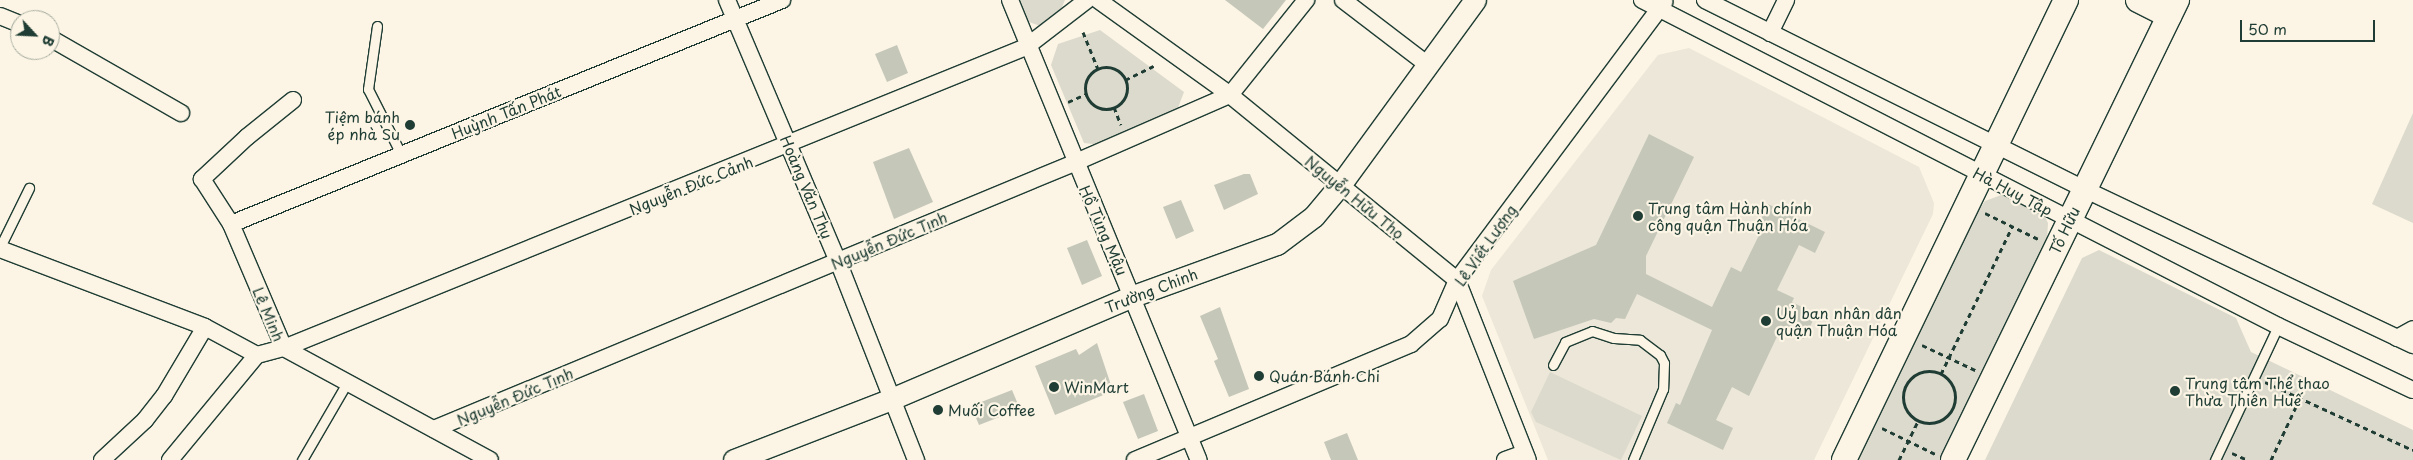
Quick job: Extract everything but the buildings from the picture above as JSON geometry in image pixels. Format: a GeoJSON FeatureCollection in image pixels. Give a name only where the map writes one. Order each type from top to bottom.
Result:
{"type":"FeatureCollection","features":[{"type":"Feature","properties":{"kind":"main road"},"geometry":{"type":"LineString","coordinates":[[1844,460],[2066,0]]}},
{"type":"Feature","properties":{"kind":"main road"},"geometry":{"type":"LineString","coordinates":[[2138,0],[2173,8]]}},
{"type":"Feature","properties":{"kind":"main road","name":"Tố Hữu"},"geometry":{"type":"LineString","coordinates":[[1947,458],[2084,189],[2173,8]]}},
{"type":"Feature","properties":{"kind":"street","name":"Hoàng Văn Thụ"},"geometry":{"type":"LineString","coordinates":[[727,0],[838,262],[889,400],[916,460]]}},
{"type":"Feature","properties":{"kind":"street","name":"Huỳnh Tấn Phát"},"geometry":{"type":"LineString","coordinates":[[231,224],[735,21],[782,0]]}},
{"type":"Feature","properties":{"kind":"street","name":"Hồ Tùng Mậu"},"geometry":{"type":"LineString","coordinates":[[1010,0],[1026,47],[1074,163],[1133,296],[1199,460]]}},
{"type":"Feature","properties":{"kind":"street","name":"Nguyễn Đức Cảnh"},"geometry":{"type":"LineString","coordinates":[[257,355],[284,348],[790,146],[1026,47],[1087,0]]}},
{"type":"Feature","properties":{"kind":"street","name":"Nguyễn Hữu Thọ"},"geometry":{"type":"LineString","coordinates":[[1098,0],[1230,94],[1457,280],[1526,456]]}},
{"type":"Feature","properties":{"kind":"street","name":"Nguyễn Đức Tịnh"},"geometry":{"type":"LineString","coordinates":[[434,429],[1074,163],[1230,94],[1306,0]]}},
{"type":"Feature","properties":{"kind":"street"},"geometry":{"type":"LineString","coordinates":[[1344,0],[1428,65]]}},
{"type":"Feature","properties":{"kind":"street","name":"Trường Chinh"},"geometry":{"type":"LineString","coordinates":[[734,460],[889,400],[1133,296],[1277,244],[1314,216],[1340,185],[1476,0]]}},
{"type":"Feature","properties":{"kind":"street","name":"Hà Huy Tập"},"geometry":{"type":"LineString","coordinates":[[1642,0],[1663,5],[1982,175],[2278,326],[2413,390]]}},
{"type":"Feature","properties":{"kind":"street"},"geometry":{"type":"LineString","coordinates":[[1704,0],[2084,189],[2413,346]]}},
{"type":"Feature","properties":{"kind":"street"},"geometry":{"type":"LineString","coordinates":[[1770,33],[1786,0]]}},
{"type":"Feature","properties":{"kind":"street","name":"Lê Viết Lượng"},"geometry":{"type":"LineString","coordinates":[[1135,460],[1411,344],[1440,319],[1457,280],[1663,5]]}},
{"type":"Feature","properties":{"kind":"street"},"geometry":{"type":"LineString","coordinates":[[60,44],[181,112]]}},
{"type":"Feature","properties":{"kind":"street","name":"Lê Minh"},"geometry":{"type":"LineString","coordinates":[[293,100],[246,137],[202,179],[231,224],[284,348],[348,380],[490,460]]}},
{"type":"Feature","properties":{"kind":"street"},"geometry":{"type":"LineString","coordinates":[[0,248],[205,327],[257,355],[170,460]]}},
{"type":"Feature","properties":{"kind":"street"},"geometry":{"type":"LineString","coordinates":[[102,460],[145,420],[159,402],[205,327]]}},
{"type":"Feature","properties":{"kind":"street"},"geometry":{"type":"LineString","coordinates":[[2397,338],[2413,330]]}},
{"type":"Feature","properties":{"kind":"street"},"geometry":{"type":"LineString","coordinates":[[1505,460],[1526,456]]}},
{"type":"Feature","properties":{"kind":"lane"},"geometry":{"type":"LineString","coordinates":[[377,26],[368,89],[401,154]]}},
{"type":"Feature","properties":{"kind":"lane"},"geometry":{"type":"LineString","coordinates":[[0,248],[29,188]]}},
{"type":"Feature","properties":{"kind":"lane"},"geometry":{"type":"LineString","coordinates":[[2215,460],[2278,326]]}},
{"type":"Feature","properties":{"kind":"lane"},"geometry":{"type":"LineString","coordinates":[[1553,364],[1565,342],[1592,331],[1614,338],[1640,340],[1660,355],[1665,374],[1663,389],[1633,460]]}},
{"type":"Feature","properties":{"kind":"lane"},"geometry":{"type":"LineString","coordinates":[[302,460],[348,380]]}},
{"type":"Feature","properties":{"kind":"path"},"geometry":{"type":"LineString","coordinates":[[1083,32],[1098,69]]}},
{"type":"Feature","properties":{"kind":"path"},"geometry":{"type":"LineString","coordinates":[[1125,80],[1154,66]]}},
{"type":"Feature","properties":{"kind":"path"},"geometry":{"type":"LineString","coordinates":[[1114,68],[1125,80],[1124,98],[1114,107],[1100,108],[1086,94],[1086,81],[1098,69],[1114,68]]}},
{"type":"Feature","properties":{"kind":"path"},"geometry":{"type":"LineString","coordinates":[[1065,104],[1086,94]]}},
{"type":"Feature","properties":{"kind":"path"},"geometry":{"type":"LineString","coordinates":[[1114,107],[1122,130]]}},
{"type":"Feature","properties":{"kind":"path"},"geometry":{"type":"LineString","coordinates":[[1981,211],[2043,241]]}},
{"type":"Feature","properties":{"kind":"path"},"geometry":{"type":"LineString","coordinates":[[1941,374],[2012,227]]}},
{"type":"Feature","properties":{"kind":"path"},"geometry":{"type":"LineString","coordinates":[[1916,342],[1981,372]]}},
{"type":"Feature","properties":{"kind":"path"},"geometry":{"type":"LineString","coordinates":[[1933,371],[1941,374],[1948,379],[1955,393],[1952,409],[1948,416],[1934,424],[1918,422],[1911,417],[1903,402],[1905,386],[1917,374],[1933,371]]}},
{"type":"Feature","properties":{"kind":"path"},"geometry":{"type":"LineString","coordinates":[[2253,377],[2413,450]]}},
{"type":"Feature","properties":{"kind":"path"},"geometry":{"type":"LineString","coordinates":[[2271,460],[2300,398]]}},
{"type":"Feature","properties":{"kind":"path"},"geometry":{"type":"LineString","coordinates":[[1899,460],[1918,422]]}},
{"type":"Feature","properties":{"kind":"path"},"geometry":{"type":"LineString","coordinates":[[1875,425],[1947,458]]}},
{"type":"Feature","properties":{"kind":"path"},"geometry":{"type":"LineString","coordinates":[[2242,460],[2248,460]]}},
{"type":"Feature","properties":{"kind":"shaded area"},"geometry":{"type":"Polygon","coordinates":[[[1019,0],[1065,0],[1059,14],[1043,27],[1029,22],[1019,0]]]}},
{"type":"Feature","properties":{"kind":"shaded area"},"geometry":{"type":"Polygon","coordinates":[[[1100,30],[1184,92],[1176,113],[1101,145],[1084,143],[1051,65],[1058,44],[1100,30]]]}},
{"type":"Feature","properties":{"kind":"shaded area"},"geometry":{"type":"Polygon","coordinates":[[[1689,48],[1919,167],[1934,203],[1933,214],[1814,460],[1548,460],[1482,296],[1491,270],[1658,55],[1689,48]]]}},
{"type":"Feature","properties":{"kind":"shaded area"},"geometry":{"type":"Polygon","coordinates":[[[2413,113],[2413,223],[2372,204],[2413,113]]]}},
{"type":"Feature","properties":{"kind":"shaded area"},"geometry":{"type":"Polygon","coordinates":[[[2004,194],[2044,215],[2048,223],[2047,240],[1941,460],[1858,460],[1977,213],[1985,201],[2004,194]]]}},
{"type":"Feature","properties":{"kind":"shaded area","name":"Trung tâm Thể thao Thừa Thiên Huế"},"geometry":{"type":"Polygon","coordinates":[[[2099,250],[2236,318],[2251,352],[2413,430],[2413,460],[1985,460],[2082,258],[2099,250]]]}},
{"type":"Feature","properties":{"kind":"shaded area"},"geometry":{"type":"Polygon","coordinates":[[[1550,372],[1642,416],[1621,460],[1536,422],[1531,412],[1550,372]]]}},
{"type":"Feature","properties":{"kind":"place","name":"Tiệm bánh ép nhà Su"},"geometry":{"type":"Point","coordinates":[410,125]}},
{"type":"Feature","properties":{"kind":"place","name":"Trung tâm Hành chính công quận Thuận Hóa"},"geometry":{"type":"Point","coordinates":[1638,216]}},
{"type":"Feature","properties":{"kind":"place","name":"Uỷ ban nhân dân quận Thuận Hóa"},"geometry":{"type":"Point","coordinates":[1766,321]}},
{"type":"Feature","properties":{"kind":"place","name":"Quán Bánh Chi"},"geometry":{"type":"Point","coordinates":[1259,376]}},
{"type":"Feature","properties":{"kind":"place","name":"WinMart"},"geometry":{"type":"Point","coordinates":[1054,387]}},
{"type":"Feature","properties":{"kind":"place","name":"Trung tâm Thể thao Thừa Thiên Huế"},"geometry":{"type":"Point","coordinates":[2175,391]}},
{"type":"Feature","properties":{"kind":"place","name":"Muối Coffee"},"geometry":{"type":"Point","coordinates":[938,410]}}]}
